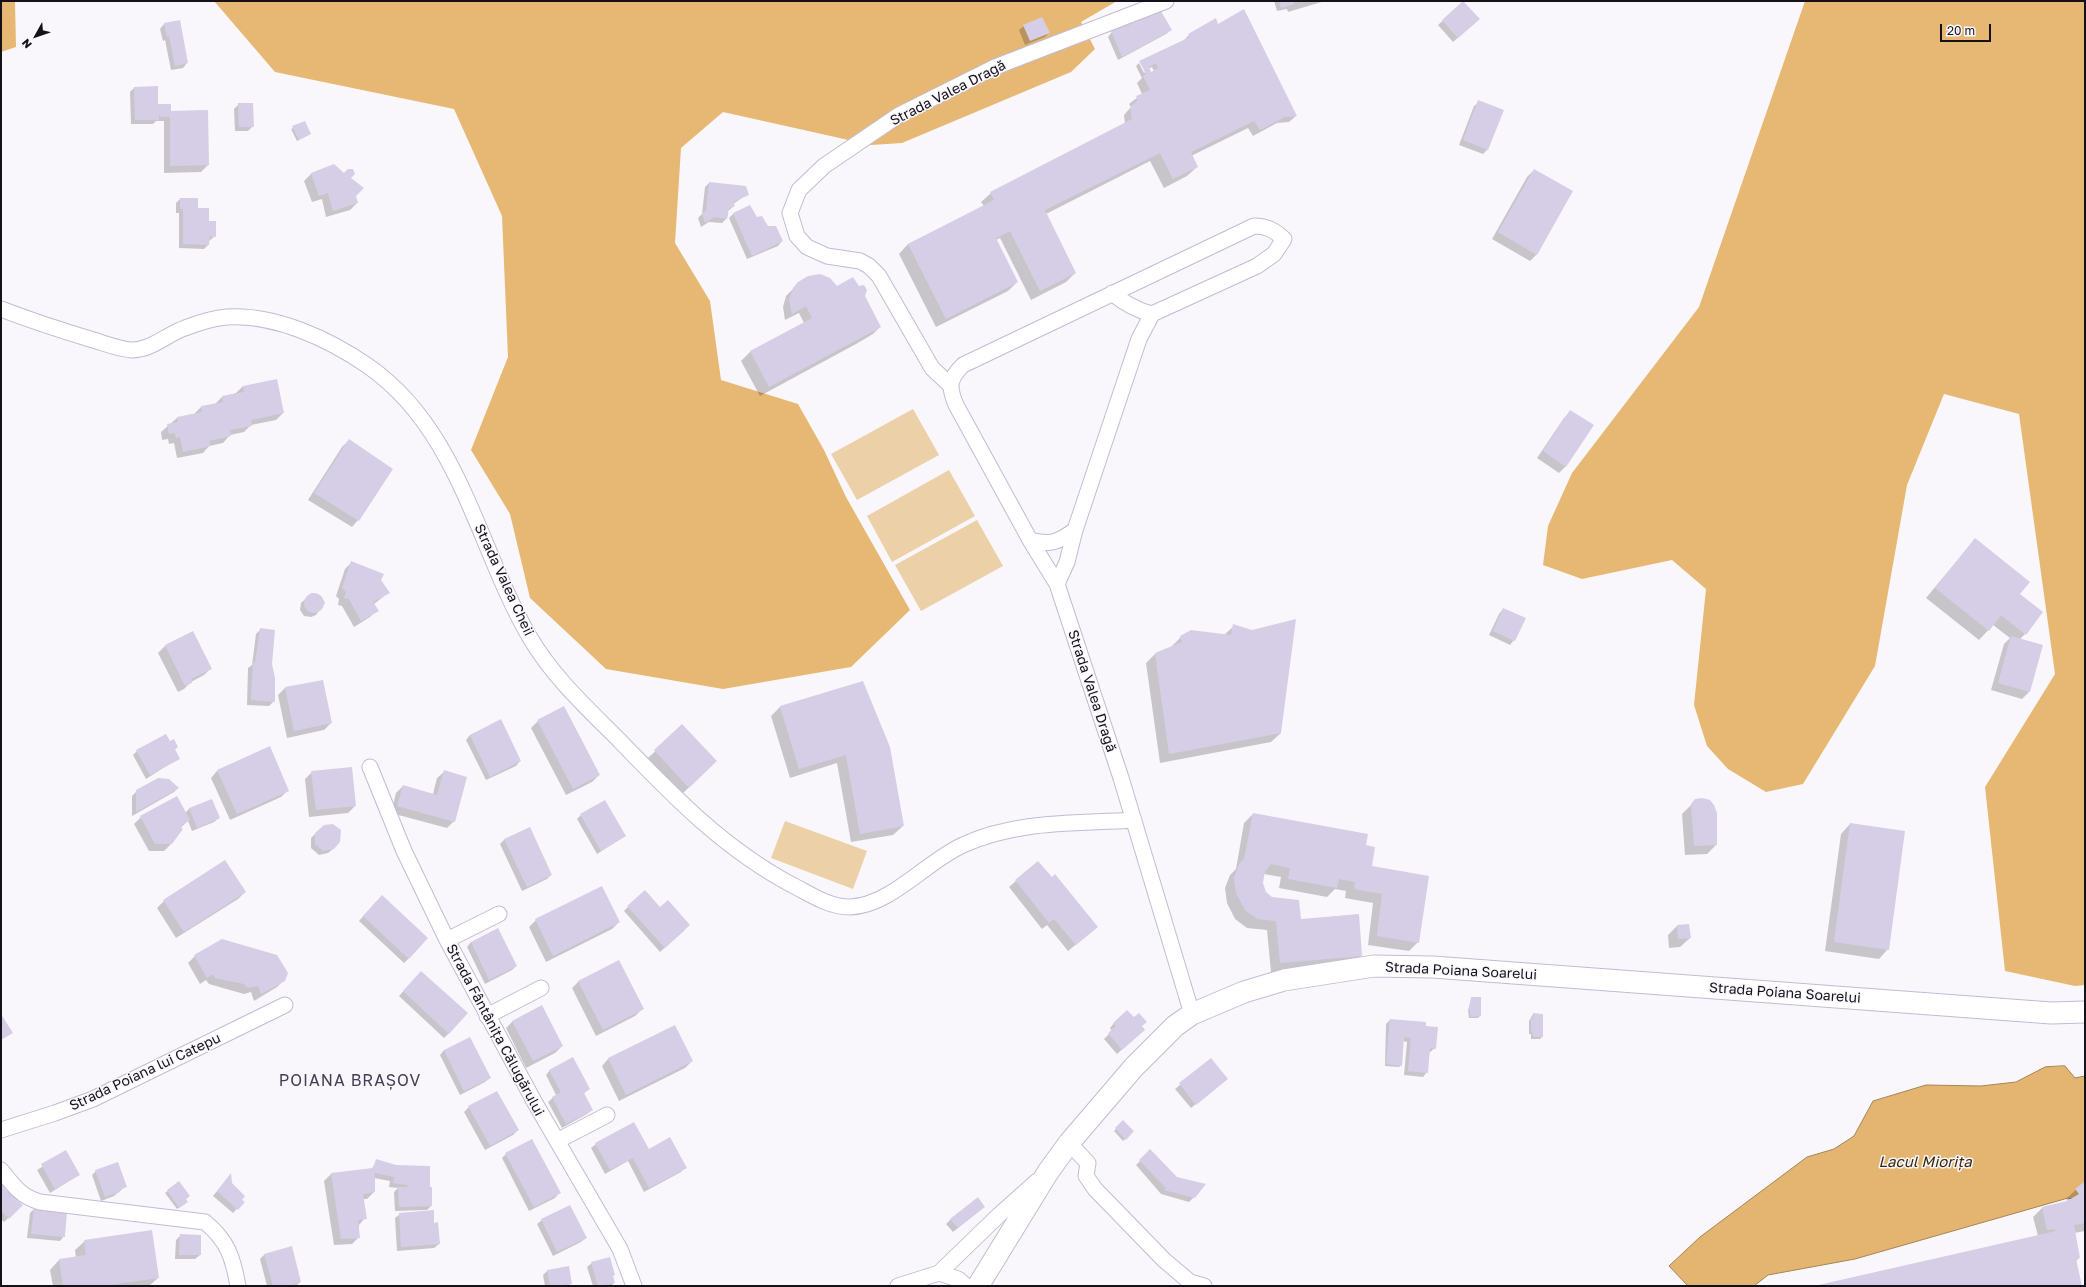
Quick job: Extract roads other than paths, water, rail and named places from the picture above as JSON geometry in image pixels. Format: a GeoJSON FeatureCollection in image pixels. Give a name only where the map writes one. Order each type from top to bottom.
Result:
{"type":"FeatureCollection","features":[{"type":"Feature","properties":{"kind":"street","name":"Strada Valea Dragă"},"geometry":{"type":"LineString","coordinates":[[1166,1],[995,67],[899,115],[824,166],[799,190],[790,213],[797,236],[807,247],[827,256],[860,261],[869,266],[879,276],[932,368],[950,386],[956,405],[1030,540],[1057,584],[1134,820],[1192,1014]]}},
{"type":"Feature","properties":{"kind":"street"},"geometry":{"type":"LineString","coordinates":[[950,386],[954,374],[963,365],[1112,293],[1254,226],[1265,226],[1274,230],[1284,239],[1274,254],[1257,266],[1152,314],[1138,311],[1128,306],[1112,293]]}},
{"type":"Feature","properties":{"kind":"street","name":"Strada Valea Cheii"},"geometry":{"type":"LineString","coordinates":[[1,309],[113,347],[135,350],[157,343],[180,329],[203,322],[224,317],[249,318],[280,324],[310,335],[368,366],[395,388],[422,419],[444,453],[464,492],[513,606],[546,662],[566,686],[661,784],[732,848],[772,875],[831,904],[849,907],[865,904],[882,897],[960,846],[1011,829],[1045,824],[1134,820]]}},
{"type":"Feature","properties":{"kind":"street"},"geometry":{"type":"LineString","coordinates":[[1057,584],[1067,562],[1075,530],[1139,339],[1152,314]]}},
{"type":"Feature","properties":{"kind":"street"},"geometry":{"type":"LineString","coordinates":[[1030,540],[1046,544],[1057,542],[1075,530]]}},
{"type":"Feature","properties":{"kind":"street","name":"Strada Fântânița Călugărului"},"geometry":{"type":"LineString","coordinates":[[370,767],[404,851],[447,940],[486,1016],[620,1249],[634,1286]]}},
{"type":"Feature","properties":{"kind":"street"},"geometry":{"type":"LineString","coordinates":[[447,940],[499,914]]}},
{"type":"Feature","properties":{"kind":"street","name":"Strada Poiana Soarelui"},"geometry":{"type":"LineString","coordinates":[[978,1286],[1048,1172],[1069,1143],[1134,1067],[1175,1026],[1192,1014],[1244,992],[1284,980],[1374,966],[1433,967],[2044,1012],[2085,1012]]}},
{"type":"Feature","properties":{"kind":"street"},"geometry":{"type":"LineString","coordinates":[[486,1016],[541,988]]}},
{"type":"Feature","properties":{"kind":"street","name":"Strada Poiana lui Catepu"},"geometry":{"type":"LineString","coordinates":[[1,1130],[93,1099],[285,1005]]}},
{"type":"Feature","properties":{"kind":"street"},"geometry":{"type":"LineString","coordinates":[[557,1141],[607,1115]]}},
{"type":"Feature","properties":{"kind":"street"},"geometry":{"type":"LineString","coordinates":[[1069,1143],[1088,1163],[1086,1176],[1095,1189],[1164,1260],[1190,1282],[1201,1284]]}},
{"type":"Feature","properties":{"kind":"street"},"geometry":{"type":"LineString","coordinates":[[1,1170],[18,1192],[28,1199],[40,1202],[205,1222],[219,1233],[226,1245],[233,1261],[238,1286]]}},
{"type":"Feature","properties":{"kind":"street"},"geometry":{"type":"LineString","coordinates":[[898,1286],[939,1273],[999,1215],[1048,1172]]}},
{"type":"Feature","properties":{"kind":"street"},"geometry":{"type":"LineString","coordinates":[[939,1273],[958,1279],[966,1286]]}},
{"type":"Feature","properties":{"kind":"water","name":"Lacul Miorița"},"geometry":{"type":"Polygon","coordinates":[[[2065,1066],[2075,1078],[2085,1076],[2085,1201],[2068,1198],[1855,1259],[1768,1275],[1754,1286],[1688,1286],[1669,1266],[1700,1237],[1807,1157],[1834,1149],[1854,1136],[1873,1101],[1926,1085],[1981,1086],[2016,1082],[2045,1067],[2065,1066]]]}},
{"type":"Feature","properties":{"kind":"district","name":"POIANA BRAȘOV"},"geometry":{"type":"Point","coordinates":[350,1081]}}]}
